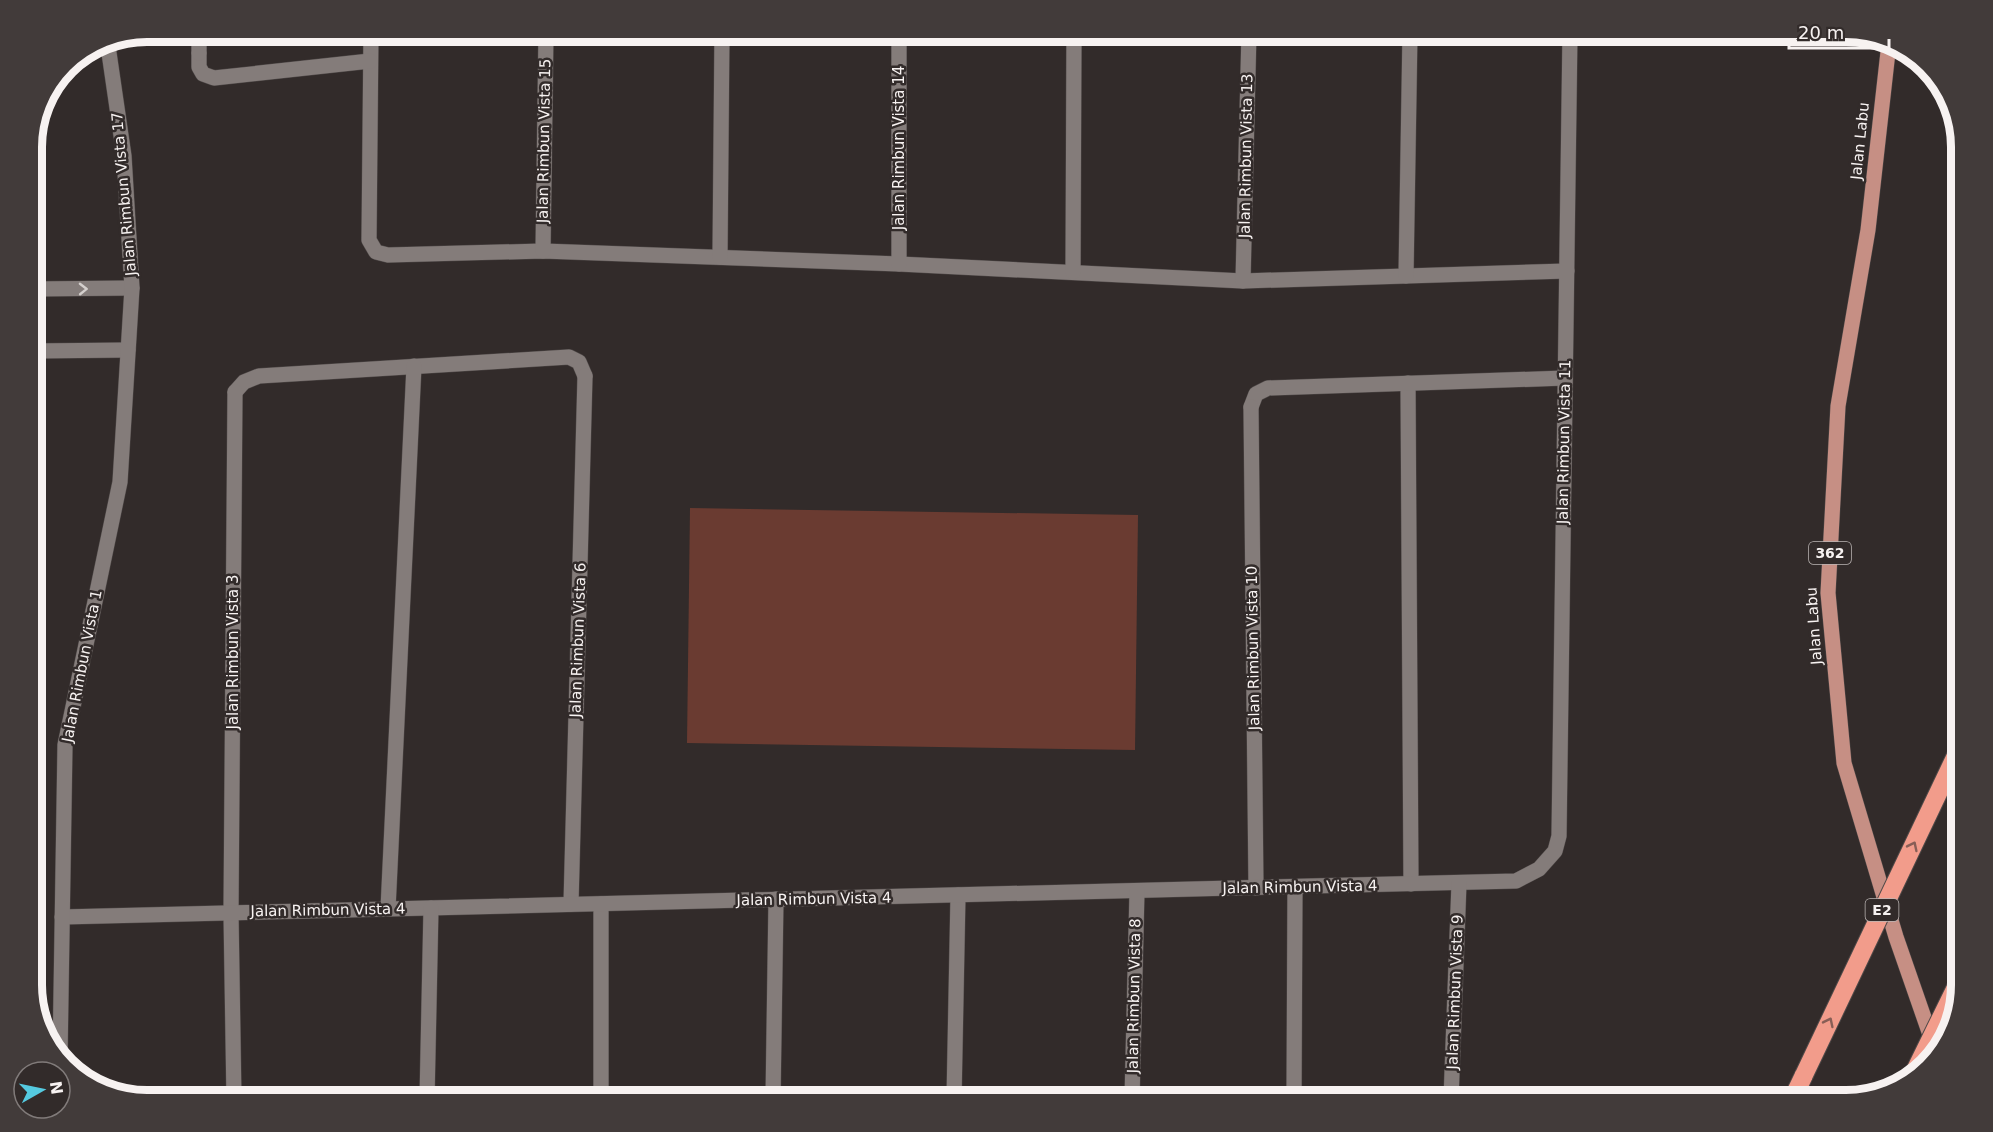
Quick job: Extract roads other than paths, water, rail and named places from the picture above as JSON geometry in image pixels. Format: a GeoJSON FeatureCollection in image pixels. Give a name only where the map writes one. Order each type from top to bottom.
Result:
{"type":"FeatureCollection","features":[{"type":"Feature","properties":{"kind":"highway","name":"E2"},"geometry":{"type":"LineString","coordinates":[[1797,1090],[1951,766]]}},
{"type":"Feature","properties":{"kind":"highway"},"geometry":{"type":"LineString","coordinates":[[1922,1056],[1949,1003]]}},
{"type":"Feature","properties":{"kind":"main road","name":"Jalan Labu"},"geometry":{"type":"LineString","coordinates":[[1888,51],[1868,230],[1838,406],[1828,593],[1844,763],[1896,937],[1933,1043]]}},
{"type":"Feature","properties":{"kind":"street"},"geometry":{"type":"LineString","coordinates":[[199,42],[199,68],[203,74],[214,78],[370,61]]}},
{"type":"Feature","properties":{"kind":"street"},"geometry":{"type":"LineString","coordinates":[[370,42],[369,240],[376,252],[388,255],[543,251],[899,264],[1243,281],[1567,271]]}},
{"type":"Feature","properties":{"kind":"street","name":"Jalan Rimbun Vista 15"},"geometry":{"type":"LineString","coordinates":[[543,251],[546,42]]}},
{"type":"Feature","properties":{"kind":"street"},"geometry":{"type":"LineString","coordinates":[[720,257],[722,42]]}},
{"type":"Feature","properties":{"kind":"street","name":"Jalan Rimbun Vista 14"},"geometry":{"type":"LineString","coordinates":[[899,42],[899,264]]}},
{"type":"Feature","properties":{"kind":"street"},"geometry":{"type":"LineString","coordinates":[[1073,272],[1074,42]]}},
{"type":"Feature","properties":{"kind":"street","name":"Jalan Rimbun Vista 13"},"geometry":{"type":"LineString","coordinates":[[1243,281],[1249,42]]}},
{"type":"Feature","properties":{"kind":"street"},"geometry":{"type":"LineString","coordinates":[[1406,276],[1410,42]]}},
{"type":"Feature","properties":{"kind":"street","name":"Jalan Rimbun Vista 11"},"geometry":{"type":"LineString","coordinates":[[1555,851],[1559,836],[1570,42]]}},
{"type":"Feature","properties":{"kind":"street","name":"Jalan Rimbun Vista 17"},"geometry":{"type":"LineString","coordinates":[[109,50],[124,156],[132,288],[128,350]]}},
{"type":"Feature","properties":{"kind":"street"},"geometry":{"type":"LineString","coordinates":[[42,290],[132,288]]}},
{"type":"Feature","properties":{"kind":"street"},"geometry":{"type":"LineString","coordinates":[[42,351],[128,350]]}},
{"type":"Feature","properties":{"kind":"street","name":"Jalan Rimbun Vista 1"},"geometry":{"type":"LineString","coordinates":[[60,1043],[65,745],[120,482],[128,350]]}},
{"type":"Feature","properties":{"kind":"street","name":"Jalan Rimbun Vista 6"},"geometry":{"type":"LineString","coordinates":[[414,366],[568,357],[579,362],[585,376],[571,904]]}},
{"type":"Feature","properties":{"kind":"street"},"geometry":{"type":"LineString","coordinates":[[388,909],[414,366]]}},
{"type":"Feature","properties":{"kind":"street","name":"Jalan Rimbun Vista 3"},"geometry":{"type":"LineString","coordinates":[[234,1090],[231,913],[235,392],[244,382],[260,376],[414,366]]}},
{"type":"Feature","properties":{"kind":"street"},"geometry":{"type":"LineString","coordinates":[[1411,884],[1408,383],[1565,378]]}},
{"type":"Feature","properties":{"kind":"street","name":"Jalan Rimbun Vista 10"},"geometry":{"type":"LineString","coordinates":[[1256,888],[1251,407],[1256,394],[1268,388],[1408,383]]}},
{"type":"Feature","properties":{"kind":"street","name":"Jalan Rimbun Vista 4"},"geometry":{"type":"LineString","coordinates":[[62,917],[1516,881],[1539,869],[1555,851]]}},
{"type":"Feature","properties":{"kind":"street","name":"Jalan Rimbun Vista 9"},"geometry":{"type":"LineString","coordinates":[[1451,1090],[1459,883]]}},
{"type":"Feature","properties":{"kind":"street"},"geometry":{"type":"LineString","coordinates":[[1294,1090],[1295,887]]}},
{"type":"Feature","properties":{"kind":"street","name":"Jalan Rimbun Vista 8"},"geometry":{"type":"LineString","coordinates":[[1132,1090],[1137,891]]}},
{"type":"Feature","properties":{"kind":"street"},"geometry":{"type":"LineString","coordinates":[[954,1090],[958,895]]}},
{"type":"Feature","properties":{"kind":"street"},"geometry":{"type":"LineString","coordinates":[[773,1090],[776,900]]}},
{"type":"Feature","properties":{"kind":"street"},"geometry":{"type":"LineString","coordinates":[[600,1090],[601,904]]}},
{"type":"Feature","properties":{"kind":"street"},"geometry":{"type":"LineString","coordinates":[[428,1090],[431,908]]}}]}
